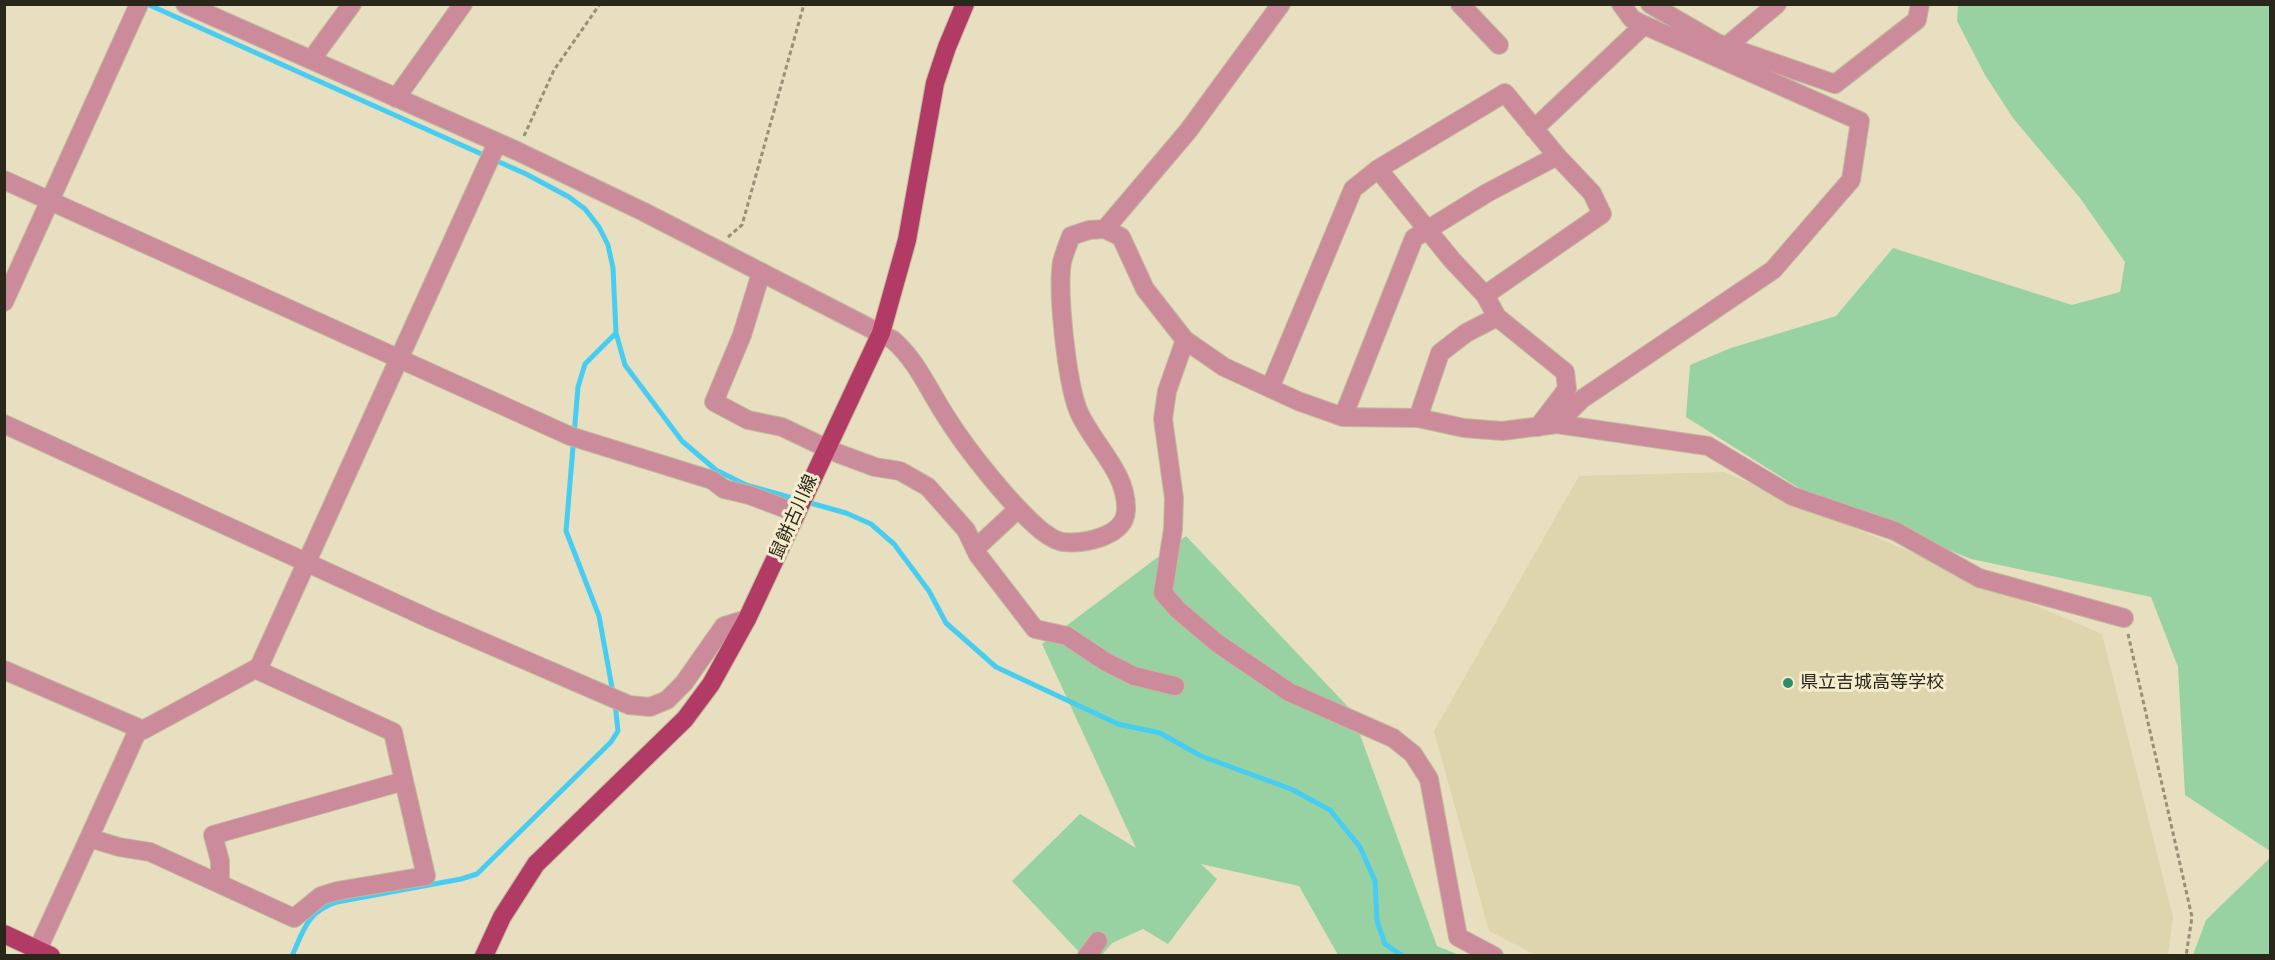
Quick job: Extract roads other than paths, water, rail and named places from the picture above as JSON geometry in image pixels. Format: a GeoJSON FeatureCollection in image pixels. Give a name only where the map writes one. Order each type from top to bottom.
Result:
{"type":"FeatureCollection","features":[{"type":"Feature","properties":{"kind":"main road","name":"鼠餅古川線"},"geometry":{"type":"LineString","coordinates":[[484,956],[508,906],[536,864],[685,719],[711,684],[747,619],[806,492],[831,450],[880,333],[907,240],[935,83],[965,4]]}},
{"type":"Feature","properties":{"kind":"main road"},"geometry":{"type":"LineString","coordinates":[[4,934],[45,952]]}},
{"type":"Feature","properties":{"kind":"street"},"geometry":{"type":"LineString","coordinates":[[185,4],[396,98],[493,154],[517,152],[644,212],[713,250],[893,340],[910,355],[947,419],[1018,509],[1038,528],[1061,542],[1089,541],[1109,534],[1124,520],[1123,487],[1078,411],[1070,380],[1063,311],[1062,262],[1071,236],[1089,230],[1105,229],[1121,237],[1145,289],[1185,340],[1224,368],[1298,402],[1343,417],[1418,418],[1464,428],[1502,431],[1557,424],[1708,446],[1792,496],[1895,531],[1978,578],[2124,618]]}},
{"type":"Feature","properties":{"kind":"street"},"geometry":{"type":"LineString","coordinates":[[311,60],[352,4]]}},
{"type":"Feature","properties":{"kind":"street"},"geometry":{"type":"LineString","coordinates":[[396,98],[463,4]]}},
{"type":"Feature","properties":{"kind":"street"},"geometry":{"type":"LineString","coordinates":[[1105,229],[1188,131],[1281,4]]}},
{"type":"Feature","properties":{"kind":"street"},"geometry":{"type":"LineString","coordinates":[[1460,4],[1499,45]]}},
{"type":"Feature","properties":{"kind":"street"},"geometry":{"type":"LineString","coordinates":[[1557,424],[1582,399],[1773,270],[1851,180],[1860,121],[1644,26],[1632,20],[1621,4]]}},
{"type":"Feature","properties":{"kind":"street"},"geometry":{"type":"LineString","coordinates":[[1650,4],[1717,43],[1835,84],[1917,20],[1920,4]]}},
{"type":"Feature","properties":{"kind":"street"},"geometry":{"type":"LineString","coordinates":[[1727,46],[1777,4]]}},
{"type":"Feature","properties":{"kind":"street"},"geometry":{"type":"LineString","coordinates":[[4,302],[138,8]]}},
{"type":"Feature","properties":{"kind":"street"},"geometry":{"type":"LineString","coordinates":[[1534,129],[1644,26]]}},
{"type":"Feature","properties":{"kind":"street"},"geometry":{"type":"LineString","coordinates":[[1270,388],[1353,189],[1377,169],[1505,93],[1557,156],[1592,193],[1602,214],[1485,295]]}},
{"type":"Feature","properties":{"kind":"street"},"geometry":{"type":"LineString","coordinates":[[4,670],[138,730],[143,730],[259,667],[493,154]]}},
{"type":"Feature","properties":{"kind":"street"},"geometry":{"type":"LineString","coordinates":[[1343,417],[1414,238],[1487,193],[1557,156]]}},
{"type":"Feature","properties":{"kind":"street"},"geometry":{"type":"LineString","coordinates":[[1377,169],[1428,228],[1452,260],[1485,295],[1497,317],[1565,372],[1567,389],[1538,427]]}},
{"type":"Feature","properties":{"kind":"street"},"geometry":{"type":"LineString","coordinates":[[4,180],[575,438],[712,480],[724,489],[798,512]]}},
{"type":"Feature","properties":{"kind":"street"},"geometry":{"type":"LineString","coordinates":[[761,273],[742,335],[714,402],[748,420],[782,427],[874,467],[900,471],[928,487],[948,507],[971,536],[975,549],[1035,629],[1067,636],[1119,669],[1175,686]]}},
{"type":"Feature","properties":{"kind":"street"},"geometry":{"type":"LineString","coordinates":[[1418,418],[1440,353],[1466,333],[1497,317]]}},
{"type":"Feature","properties":{"kind":"street"},"geometry":{"type":"LineString","coordinates":[[1185,340],[1167,392],[1162,419],[1174,498],[1173,529],[1163,592],[1178,610],[1217,643],[1289,692],[1393,738],[1413,754],[1429,778],[1458,937],[1494,956]]}},
{"type":"Feature","properties":{"kind":"street"},"geometry":{"type":"LineString","coordinates":[[4,424],[306,562],[626,704],[650,707],[668,700],[684,683],[724,626],[747,619]]}},
{"type":"Feature","properties":{"kind":"street"},"geometry":{"type":"LineString","coordinates":[[975,549],[1018,509]]}},
{"type":"Feature","properties":{"kind":"street"},"geometry":{"type":"LineString","coordinates":[[89,838],[119,847],[150,852],[294,918],[321,897],[337,891],[426,876],[393,732],[255,669]]}},
{"type":"Feature","properties":{"kind":"street"},"geometry":{"type":"LineString","coordinates":[[45,952],[89,838],[138,730]]}},
{"type":"Feature","properties":{"kind":"street"},"geometry":{"type":"LineString","coordinates":[[220,884],[220,861],[213,835],[404,781]]}},
{"type":"Feature","properties":{"kind":"waterway"},"geometry":{"type":"LineString","coordinates":[[147,4],[526,174],[569,197],[585,209],[599,227],[608,245],[613,268],[616,333],[625,365],[682,441],[716,470],[746,485],[846,513],[871,524],[894,544],[929,591],[946,623],[996,667],[1118,724],[1160,733],[1201,756],[1291,789],[1330,810],[1360,847],[1375,881],[1377,921],[1385,944],[1403,956]]}},
{"type":"Feature","properties":{"kind":"waterway"},"geometry":{"type":"LineString","coordinates":[[613,693],[599,616],[566,531],[578,387],[585,364],[616,333]]}},
{"type":"Feature","properties":{"kind":"waterway"},"geometry":{"type":"LineString","coordinates":[[292,956],[308,923],[313,916],[327,906],[337,902],[477,874],[611,742],[618,731],[615,703]]}},
{"type":"Feature","properties":{"kind":"place","name":"県立吉城高等学校"},"geometry":{"type":"Point","coordinates":[1788,683]}}]}
